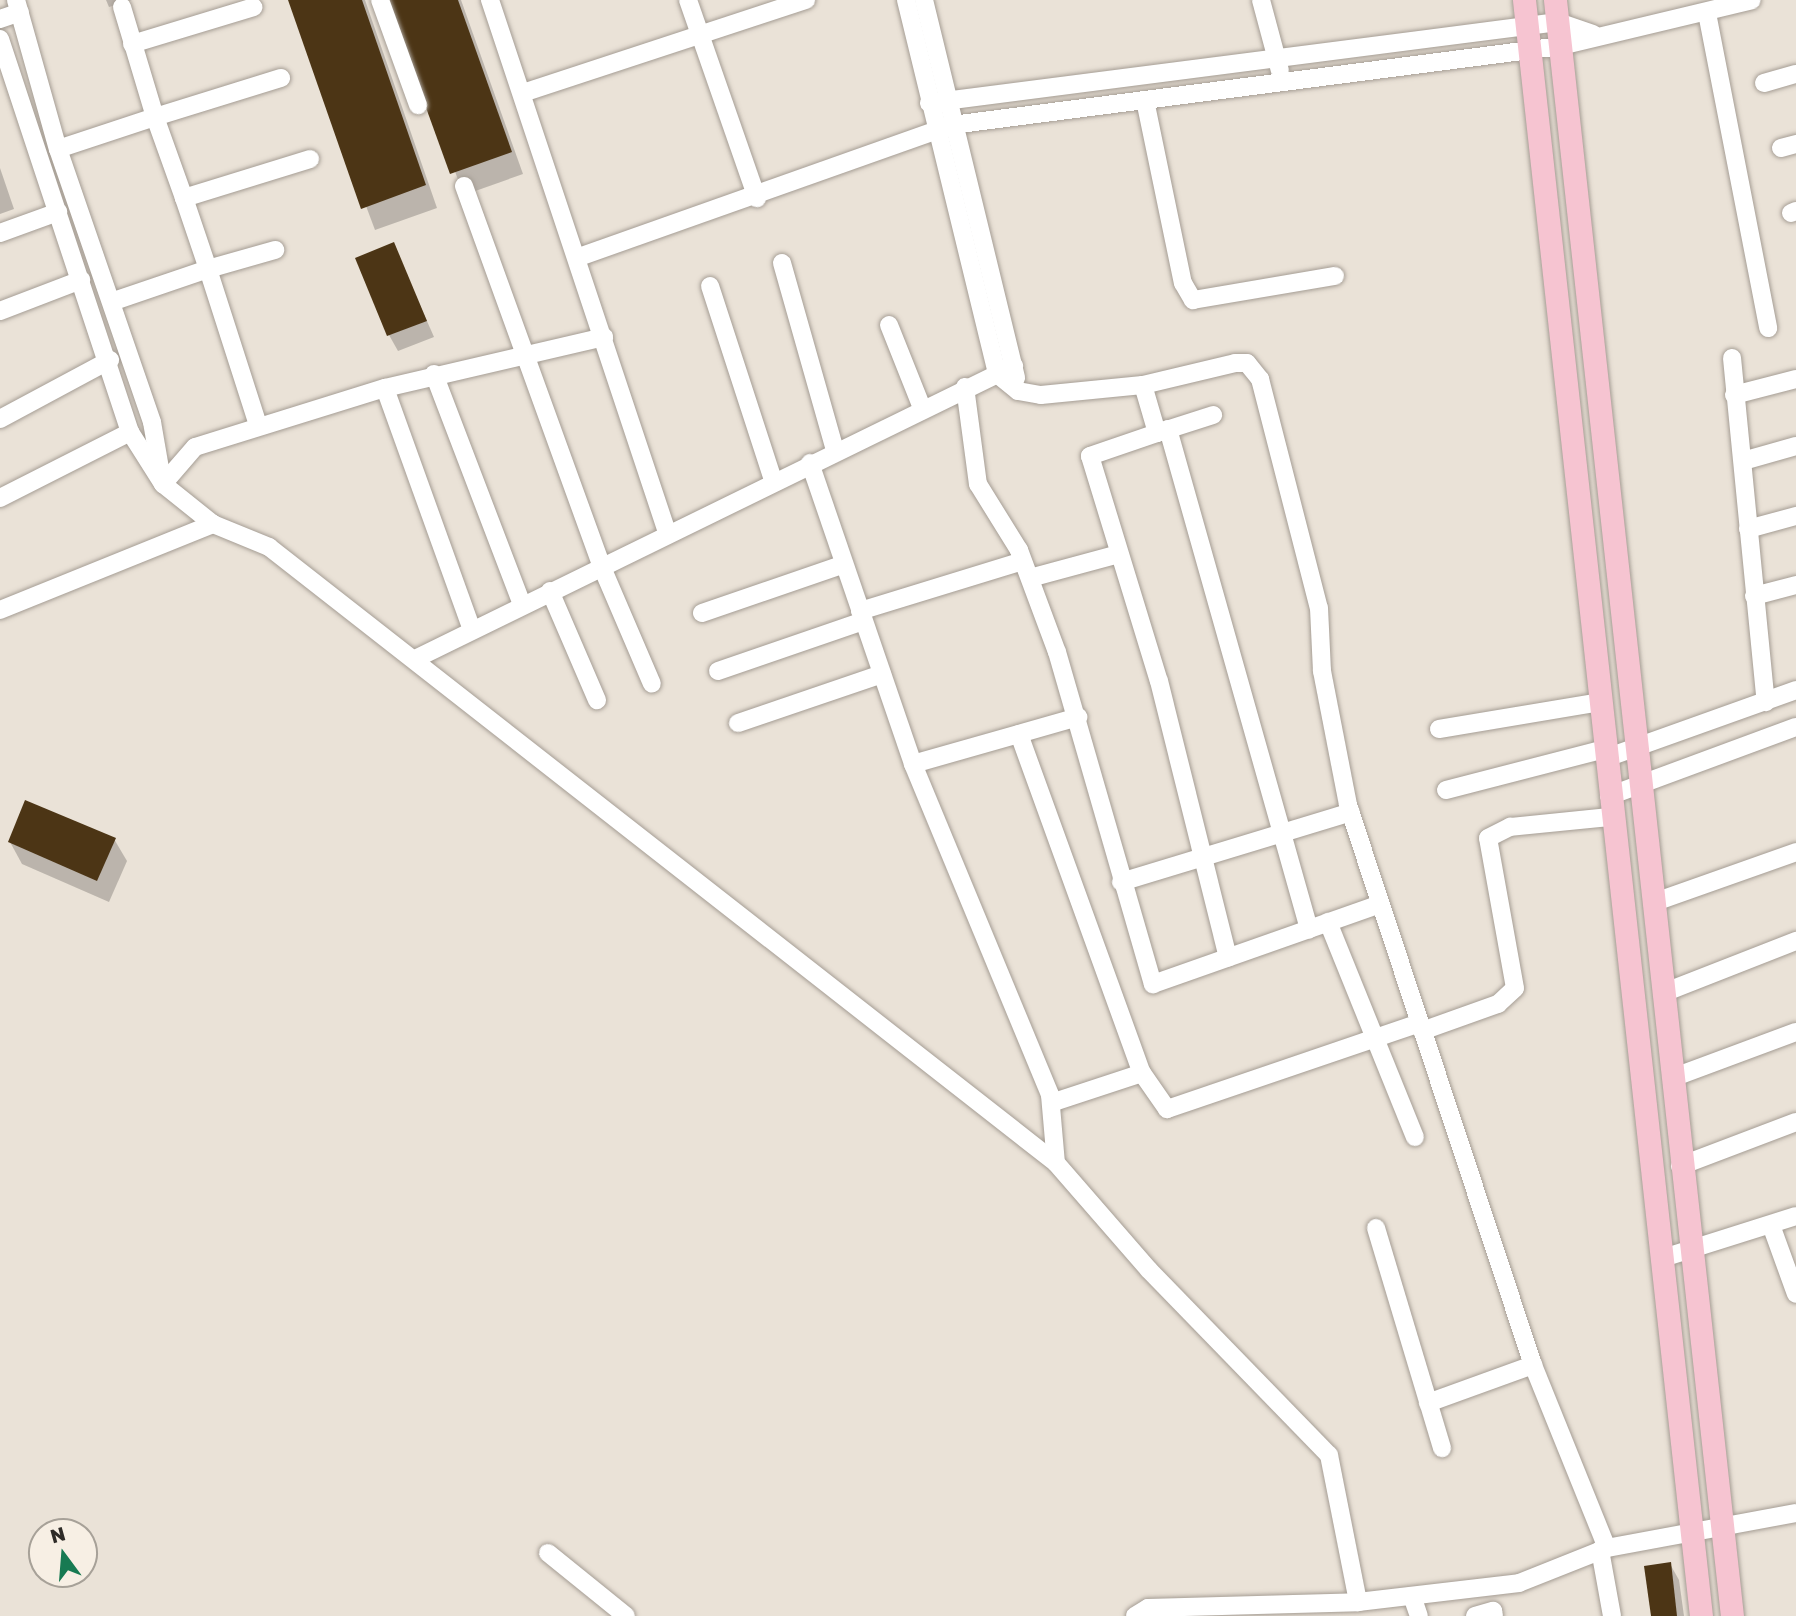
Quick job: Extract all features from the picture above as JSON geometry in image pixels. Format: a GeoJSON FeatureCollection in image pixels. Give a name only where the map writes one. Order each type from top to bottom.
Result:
{"type":"FeatureCollection","features":[{"type":"Feature","properties":{"kind":"main road"},"geometry":{"type":"LineString","coordinates":[[1524,0],[1610,807],[1663,1258],[1701,1616]]}},
{"type":"Feature","properties":{"kind":"main road"},"geometry":{"type":"LineString","coordinates":[[1557,11],[1655,902],[1689,1250],[1726,1527],[1732,1616]]}},
{"type":"Feature","properties":{"kind":"street"},"geometry":{"type":"LineString","coordinates":[[380,0],[418,105]]}},
{"type":"Feature","properties":{"kind":"street"},"geometry":{"type":"LineString","coordinates":[[490,0],[526,92],[667,532]]}},
{"type":"Feature","properties":{"kind":"street"},"geometry":{"type":"LineString","coordinates":[[688,0],[757,198]]}},
{"type":"Feature","properties":{"kind":"street"},"geometry":{"type":"LineString","coordinates":[[526,92],[700,32],[806,0]]}},
{"type":"Feature","properties":{"kind":"street"},"geometry":{"type":"LineString","coordinates":[[906,0],[938,102],[997,373],[1018,391],[1063,394],[1143,385],[1235,363],[1247,363],[1260,379],[1319,608],[1322,671],[1351,812],[1533,1365],[1604,1549],[1612,1616]]}},
{"type":"Feature","properties":{"kind":"street"},"geometry":{"type":"LineString","coordinates":[[924,0],[938,102]]}},
{"type":"Feature","properties":{"kind":"street"},"geometry":{"type":"LineString","coordinates":[[1261,0],[1283,85]]}},
{"type":"Feature","properties":{"kind":"street"},"geometry":{"type":"LineString","coordinates":[[579,257],[757,198],[944,128],[1146,104],[1561,46],[1593,33],[1707,13],[1752,0]]}},
{"type":"Feature","properties":{"kind":"street"},"geometry":{"type":"LineString","coordinates":[[0,19],[18,6],[58,149],[152,422],[163,484]]}},
{"type":"Feature","properties":{"kind":"street"},"geometry":{"type":"LineString","coordinates":[[122,7],[155,117],[258,425]]}},
{"type":"Feature","properties":{"kind":"street"},"geometry":{"type":"LineString","coordinates":[[132,44],[254,7]]}},
{"type":"Feature","properties":{"kind":"street"},"geometry":{"type":"LineString","coordinates":[[938,102],[1526,26],[1557,11],[1593,33]]}},
{"type":"Feature","properties":{"kind":"street"},"geometry":{"type":"LineString","coordinates":[[1707,13],[1768,328]]}},
{"type":"Feature","properties":{"kind":"street"},"geometry":{"type":"LineString","coordinates":[[0,39],[9,98],[58,212],[110,360],[131,432],[163,484],[213,524],[269,547],[1056,1163],[1149,1270],[1329,1455],[1359,1602]]}},
{"type":"Feature","properties":{"kind":"street"},"geometry":{"type":"LineString","coordinates":[[1764,83],[1796,74]]}},
{"type":"Feature","properties":{"kind":"street"},"geometry":{"type":"LineString","coordinates":[[58,149],[281,78]]}},
{"type":"Feature","properties":{"kind":"street"},"geometry":{"type":"LineString","coordinates":[[1146,104],[1183,283],[1193,300],[1335,276]]}},
{"type":"Feature","properties":{"kind":"street"},"geometry":{"type":"LineString","coordinates":[[944,128],[1014,366],[1018,391]]}},
{"type":"Feature","properties":{"kind":"street"},"geometry":{"type":"LineString","coordinates":[[184,198],[310,159]]}},
{"type":"Feature","properties":{"kind":"street"},"geometry":{"type":"LineString","coordinates":[[464,186],[530,358],[601,565],[652,684]]}},
{"type":"Feature","properties":{"kind":"street"},"geometry":{"type":"LineString","coordinates":[[0,233],[58,212]]}},
{"type":"Feature","properties":{"kind":"street"},"geometry":{"type":"LineString","coordinates":[[111,302],[208,269],[275,250]]}},
{"type":"Feature","properties":{"kind":"street"},"geometry":{"type":"LineString","coordinates":[[782,263],[835,450]]}},
{"type":"Feature","properties":{"kind":"street"},"geometry":{"type":"LineString","coordinates":[[0,311],[81,280]]}},
{"type":"Feature","properties":{"kind":"street"},"geometry":{"type":"LineString","coordinates":[[710,286],[773,480]]}},
{"type":"Feature","properties":{"kind":"street"},"geometry":{"type":"LineString","coordinates":[[889,325],[922,408]]}},
{"type":"Feature","properties":{"kind":"street"},"geometry":{"type":"LineString","coordinates":[[163,484],[195,447],[258,425],[434,374],[530,358],[604,337]]}},
{"type":"Feature","properties":{"kind":"street"},"geometry":{"type":"LineString","coordinates":[[1732,358],[1766,702]]}},
{"type":"Feature","properties":{"kind":"street"},"geometry":{"type":"LineString","coordinates":[[0,419],[110,360]]}},
{"type":"Feature","properties":{"kind":"street"},"geometry":{"type":"LineString","coordinates":[[415,659],[773,480],[1014,366]]}},
{"type":"Feature","properties":{"kind":"street"},"geometry":{"type":"LineString","coordinates":[[434,374],[522,605]]}},
{"type":"Feature","properties":{"kind":"street"},"geometry":{"type":"LineString","coordinates":[[1734,395],[1796,379]]}},
{"type":"Feature","properties":{"kind":"street"},"geometry":{"type":"LineString","coordinates":[[1143,385],[1163,431],[1309,929]]}},
{"type":"Feature","properties":{"kind":"street"},"geometry":{"type":"LineString","coordinates":[[965,387],[978,484],[1027,570],[1078,717],[1121,882],[1153,984],[1380,904]]}},
{"type":"Feature","properties":{"kind":"street"},"geometry":{"type":"LineString","coordinates":[[385,388],[472,630]]}},
{"type":"Feature","properties":{"kind":"street"},"geometry":{"type":"LineString","coordinates":[[1213,415],[1090,456],[1159,681],[1200,857],[1228,958]]}},
{"type":"Feature","properties":{"kind":"street"},"geometry":{"type":"LineString","coordinates":[[0,498],[131,432]]}},
{"type":"Feature","properties":{"kind":"street"},"geometry":{"type":"LineString","coordinates":[[1743,461],[1796,446]]}},
{"type":"Feature","properties":{"kind":"street"},"geometry":{"type":"LineString","coordinates":[[810,463],[913,764],[1051,1102],[1056,1163]]}},
{"type":"Feature","properties":{"kind":"street"},"geometry":{"type":"LineString","coordinates":[[1748,529],[1796,516]]}},
{"type":"Feature","properties":{"kind":"street"},"geometry":{"type":"LineString","coordinates":[[0,610],[213,524]]}},
{"type":"Feature","properties":{"kind":"street"},"geometry":{"type":"LineString","coordinates":[[718,671],[862,616],[1027,570],[1119,554]]}},
{"type":"Feature","properties":{"kind":"street"},"geometry":{"type":"LineString","coordinates":[[702,613],[844,564]]}},
{"type":"Feature","properties":{"kind":"street"},"geometry":{"type":"LineString","coordinates":[[1754,596],[1796,585]]}},
{"type":"Feature","properties":{"kind":"street"},"geometry":{"type":"LineString","coordinates":[[550,591],[597,700]]}},
{"type":"Feature","properties":{"kind":"street"},"geometry":{"type":"LineString","coordinates":[[738,723],[882,674]]}},
{"type":"Feature","properties":{"kind":"street"},"geometry":{"type":"LineString","coordinates":[[1446,790],[1636,748],[1796,690]]}},
{"type":"Feature","properties":{"kind":"street"},"geometry":{"type":"LineString","coordinates":[[1440,729],[1600,702]]}},
{"type":"Feature","properties":{"kind":"street"},"geometry":{"type":"LineString","coordinates":[[913,764],[1078,717]]}},
{"type":"Feature","properties":{"kind":"street"},"geometry":{"type":"LineString","coordinates":[[1019,734],[1142,1073],[1167,1109],[1374,1038],[1499,1004],[1514,988],[1488,838],[1510,827],[1610,807],[1640,784],[1796,727]]}},
{"type":"Feature","properties":{"kind":"street"},"geometry":{"type":"LineString","coordinates":[[1121,882],[1351,812]]}},
{"type":"Feature","properties":{"kind":"street"},"geometry":{"type":"LineString","coordinates":[[1655,902],[1796,852]]}},
{"type":"Feature","properties":{"kind":"street"},"geometry":{"type":"LineString","coordinates":[[1328,922],[1415,1137]]}},
{"type":"Feature","properties":{"kind":"street"},"geometry":{"type":"LineString","coordinates":[[1663,993],[1796,941]]}},
{"type":"Feature","properties":{"kind":"street"},"geometry":{"type":"LineString","coordinates":[[1672,1078],[1796,1032]]}},
{"type":"Feature","properties":{"kind":"street"},"geometry":{"type":"LineString","coordinates":[[1051,1102],[1142,1073]]}},
{"type":"Feature","properties":{"kind":"street"},"geometry":{"type":"LineString","coordinates":[[1680,1166],[1796,1122]]}},
{"type":"Feature","properties":{"kind":"street"},"geometry":{"type":"LineString","coordinates":[[1663,1258],[1772,1226],[1796,1216]]}},
{"type":"Feature","properties":{"kind":"street"},"geometry":{"type":"LineString","coordinates":[[1772,1226],[1796,1294]]}},
{"type":"Feature","properties":{"kind":"street"},"geometry":{"type":"LineString","coordinates":[[1376,1228],[1442,1448]]}},
{"type":"Feature","properties":{"kind":"street"},"geometry":{"type":"LineString","coordinates":[[1429,1404],[1533,1365]]}},
{"type":"Feature","properties":{"kind":"street"},"geometry":{"type":"LineString","coordinates":[[1135,1616],[1148,1608],[1359,1602],[1519,1583],[1604,1549],[1796,1513]]}},
{"type":"Feature","properties":{"kind":"street"},"geometry":{"type":"LineString","coordinates":[[548,1553],[626,1616]]}},
{"type":"Feature","properties":{"kind":"street"},"geometry":{"type":"LineString","coordinates":[[1412,1596],[1419,1616]]}},
{"type":"Feature","properties":{"kind":"street"},"geometry":{"type":"LineString","coordinates":[[1475,1616],[1494,1616]]}},
{"type":"Feature","properties":{"kind":"building"},"geometry":{"type":"Polygon","coordinates":[[[288,0],[362,0],[426,185],[361,209],[288,0]]]}},
{"type":"Feature","properties":{"kind":"building"},"geometry":{"type":"Polygon","coordinates":[[[387,0],[458,0],[512,152],[450,174],[387,0]]]}},
{"type":"Feature","properties":{"kind":"building"},"geometry":{"type":"Polygon","coordinates":[[[394,242],[427,321],[387,336],[355,258],[394,242]]]}},
{"type":"Feature","properties":{"kind":"building"},"geometry":{"type":"Polygon","coordinates":[[[25,800],[116,838],[97,881],[8,842],[25,800]]]}},
{"type":"Feature","properties":{"kind":"building"},"geometry":{"type":"Polygon","coordinates":[[[1671,1562],[1677,1616],[1651,1616],[1644,1566],[1671,1562]]]}}]}
